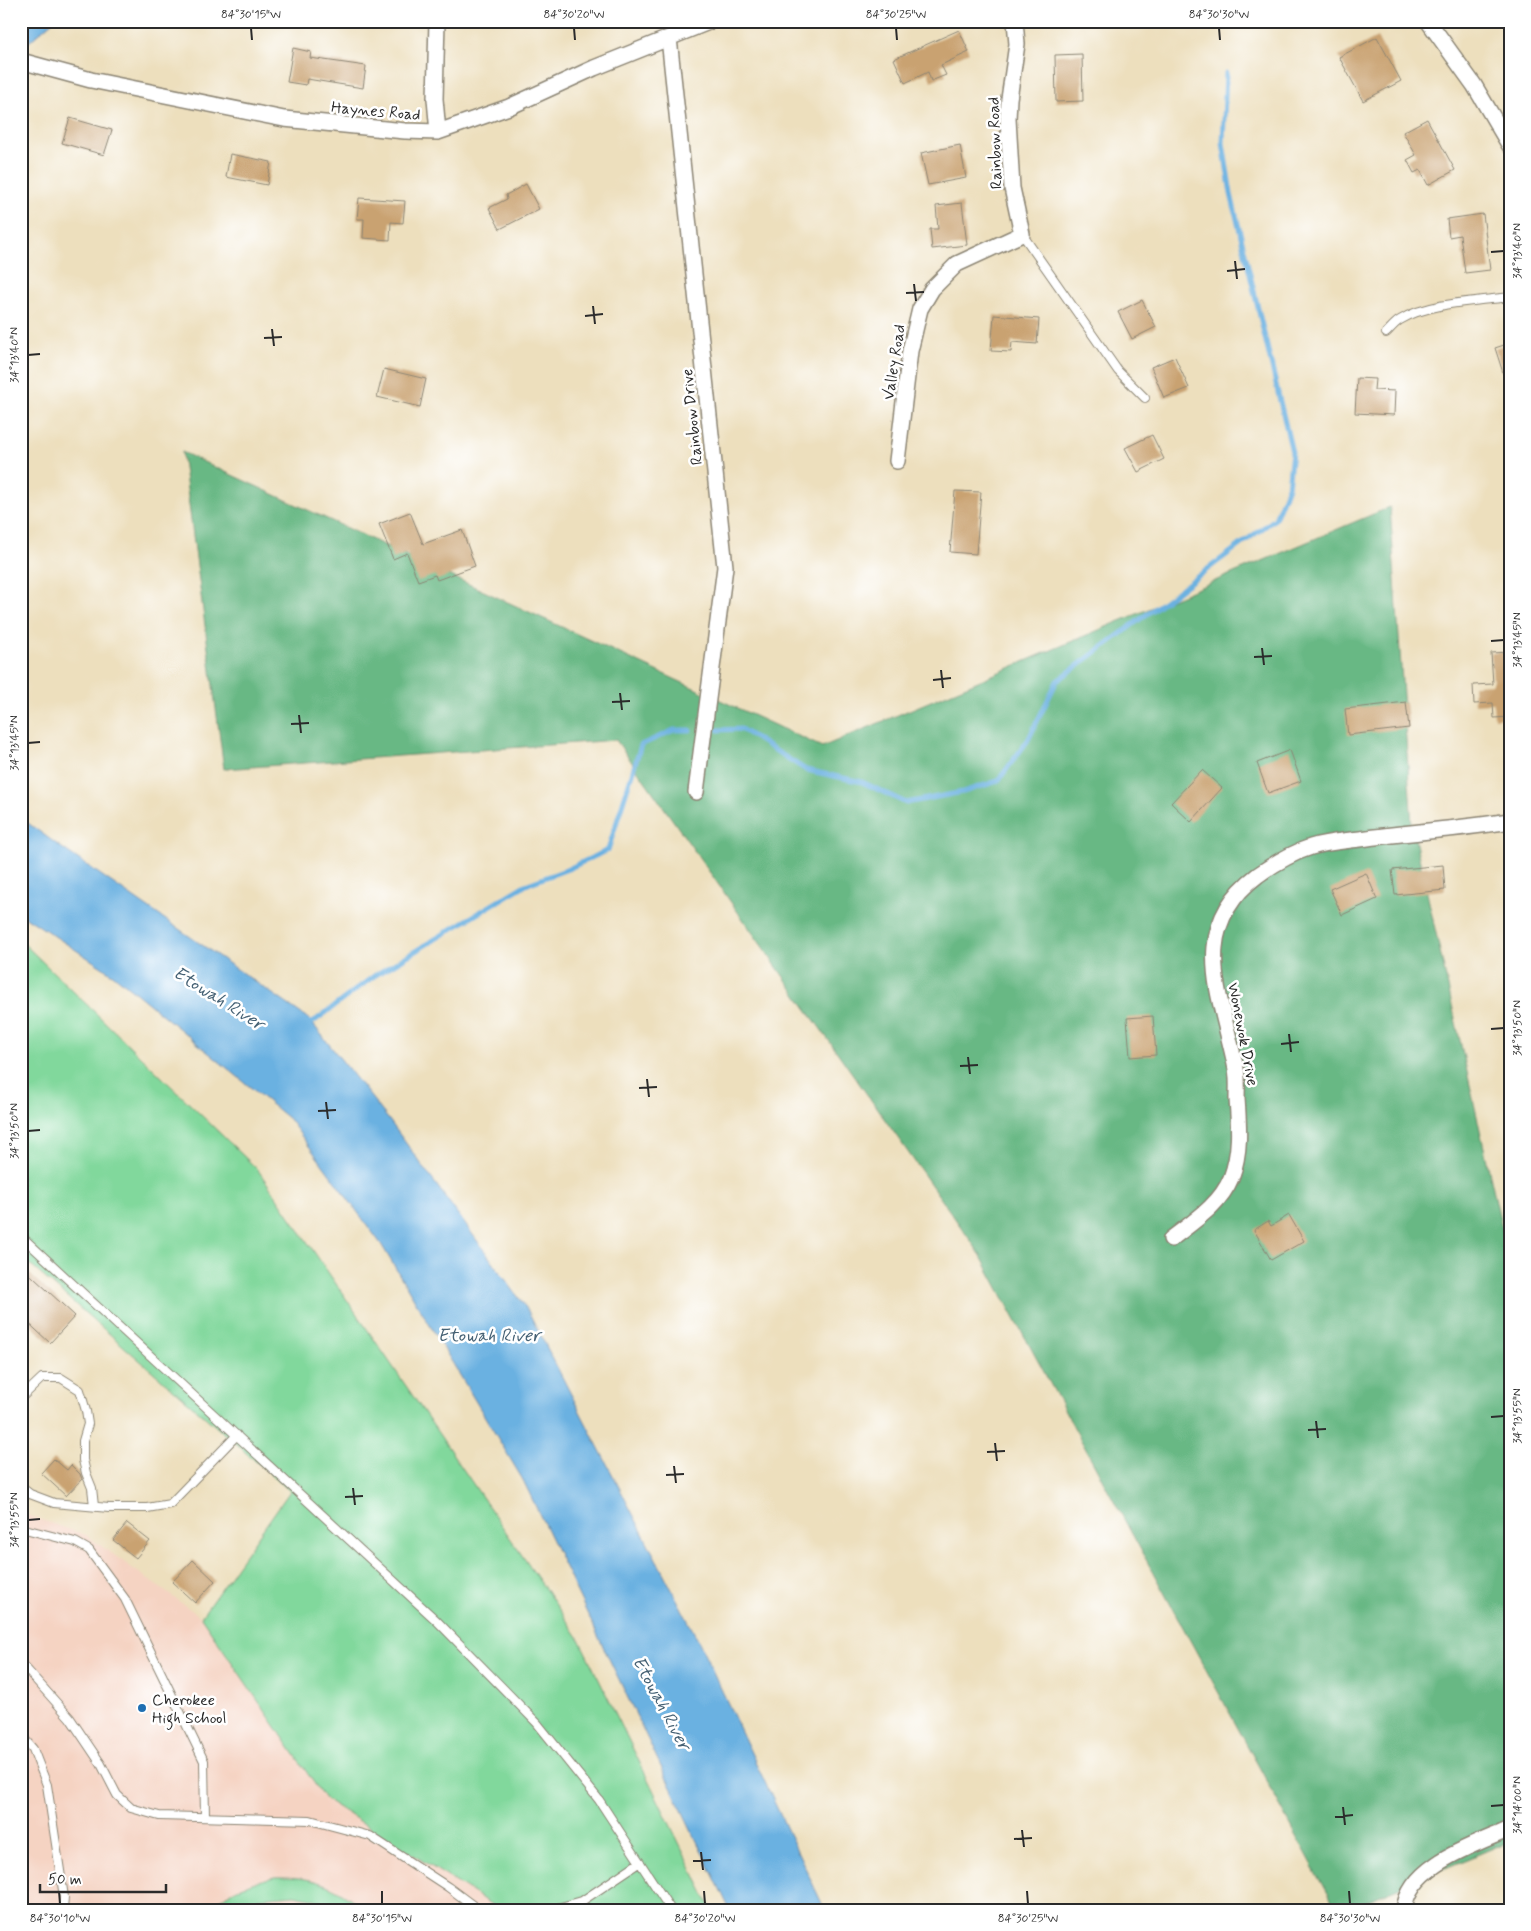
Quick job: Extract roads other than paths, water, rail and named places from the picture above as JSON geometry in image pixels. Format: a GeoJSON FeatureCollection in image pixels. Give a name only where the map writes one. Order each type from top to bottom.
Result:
{"type":"FeatureCollection","features":[{"type":"Feature","properties":{"kind":"street"},"geometry":{"type":"LineString","coordinates":[[437,21],[435,99],[438,132]]}},
{"type":"Feature","properties":{"kind":"street","name":"Haynes Road"},"geometry":{"type":"LineString","coordinates":[[21,61],[90,80],[284,118],[405,131],[438,132],[464,125],[509,107],[594,68],[712,21]]}},
{"type":"Feature","properties":{"kind":"street","name":"Rainbow Road"},"geometry":{"type":"LineString","coordinates":[[1015,21],[1017,44],[1008,119],[1012,188],[1022,234]]}},
{"type":"Feature","properties":{"kind":"street"},"geometry":{"type":"LineString","coordinates":[[1428,21],[1474,85],[1510,146]]}},
{"type":"Feature","properties":{"kind":"street","name":"Rainbow Drive"},"geometry":{"type":"LineString","coordinates":[[669,38],[725,567],[696,792]]}},
{"type":"Feature","properties":{"kind":"street","name":"Valley Road"},"geometry":{"type":"LineString","coordinates":[[897,461],[910,350],[920,309],[932,289],[957,264],[1022,234]]}},
{"type":"Feature","properties":{"kind":"street","name":"Wonewok Drive"},"geometry":{"type":"LineString","coordinates":[[1171,1239],[1214,1206],[1231,1179],[1238,1152],[1236,1071],[1216,985],[1215,949],[1218,928],[1227,906],[1245,886],[1269,868],[1287,856],[1313,846],[1377,836],[1457,829],[1510,821]]}},
{"type":"Feature","properties":{"kind":"street"},"geometry":{"type":"LineString","coordinates":[[1404,1910],[1405,1900],[1412,1888],[1434,1866],[1462,1851],[1510,1830]]}},
{"type":"Feature","properties":{"kind":"lane"},"geometry":{"type":"LineString","coordinates":[[1022,234],[1118,371],[1145,398]]}},
{"type":"Feature","properties":{"kind":"lane"},"geometry":{"type":"LineString","coordinates":[[1386,333],[1399,320],[1414,313],[1447,305],[1510,297]]}},
{"type":"Feature","properties":{"kind":"lane"},"geometry":{"type":"LineString","coordinates":[[21,1236],[437,1621],[537,1723],[599,1800],[671,1910]]}},
{"type":"Feature","properties":{"kind":"lane"},"geometry":{"type":"LineString","coordinates":[[21,1398],[42,1378],[61,1378],[80,1390],[88,1424],[83,1441],[83,1460],[92,1488],[94,1506]]}},
{"type":"Feature","properties":{"kind":"lane"},"geometry":{"type":"LineString","coordinates":[[21,1487],[30,1494],[54,1503],[147,1508],[170,1504],[237,1435]]}},
{"type":"Feature","properties":{"kind":"lane"},"geometry":{"type":"LineString","coordinates":[[21,1528],[75,1542],[89,1550],[125,1598],[204,1761],[205,1817]]}},
{"type":"Feature","properties":{"kind":"lane"},"geometry":{"type":"LineString","coordinates":[[21,1663],[70,1718],[101,1764],[117,1795],[131,1808],[159,1816],[310,1820],[370,1836],[448,1887],[479,1910]]}},
{"type":"Feature","properties":{"kind":"lane"},"geometry":{"type":"LineString","coordinates":[[21,1735],[33,1749],[47,1786],[64,1897],[63,1910]]}},
{"type":"Feature","properties":{"kind":"lane"},"geometry":{"type":"LineString","coordinates":[[550,1910],[582,1901],[640,1862]]}},
{"type":"Feature","properties":{"kind":"water"},"geometry":{"type":"Polygon","coordinates":[[[21,21],[53,21],[21,49],[21,21]]]}},
{"type":"Feature","properties":{"kind":"water","name":"Etowah River"},"geometry":{"type":"Polygon","coordinates":[[[21,818],[309,1019],[389,1120],[527,1309],[700,1644],[825,1910],[730,1910],[523,1480],[381,1244],[289,1119],[114,975],[21,914],[21,818]]]}},
{"type":"Feature","properties":{"kind":"waterway"},"geometry":{"type":"LineString","coordinates":[[718,730],[741,729],[806,770],[862,782],[906,803],[963,792],[998,781],[1028,740],[1057,681],[1275,519],[1288,487],[1292,452],[1231,194],[1223,143],[1226,73]]}},
{"type":"Feature","properties":{"kind":"waterway"},"geometry":{"type":"LineString","coordinates":[[306,1023],[312,1023],[374,976],[525,885],[568,869],[608,850],[641,745],[674,730],[690,730]]}},
{"type":"Feature","properties":{"kind":"place","name":"Cherokee High School"},"geometry":{"type":"Point","coordinates":[142,1708]}}]}
